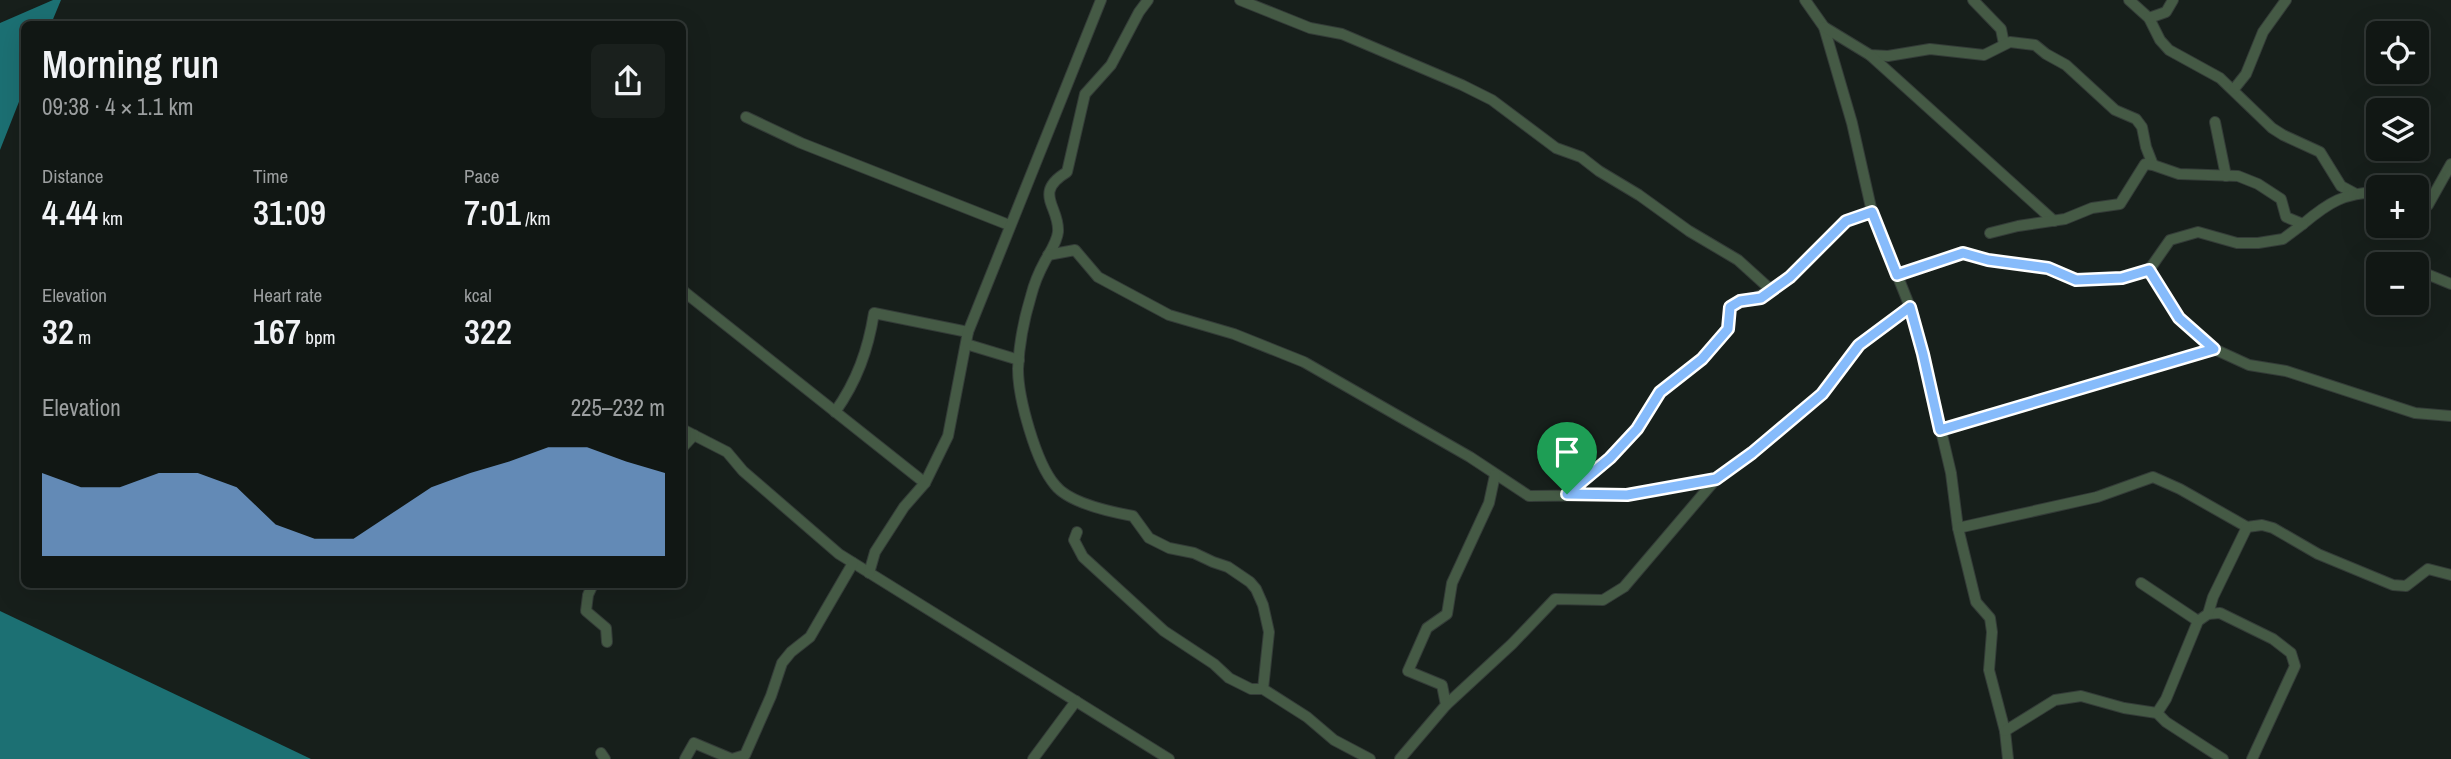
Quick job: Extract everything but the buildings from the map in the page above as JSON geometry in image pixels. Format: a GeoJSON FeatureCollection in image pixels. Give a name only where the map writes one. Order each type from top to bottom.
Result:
{"type":"FeatureCollection","features":[{"type":"Feature","properties":{"kind":"street"},"geometry":{"type":"LineString","coordinates":[[869,573],[875,552],[904,507],[925,483],[948,436],[967,338],[1009,225],[1101,0]]}},
{"type":"Feature","properties":{"kind":"street"},"geometry":{"type":"LineString","coordinates":[[1149,0],[1139,12],[1111,65],[1085,94],[1067,172],[1055,178],[1049,193],[1059,231],[1032,292],[1025,317],[1019,360],[1020,388],[1030,430],[1045,468],[1056,487],[1102,511],[1133,516],[1149,538],[1170,548],[1194,553],[1228,567],[1256,589],[1269,632],[1263,689]]}},
{"type":"Feature","properties":{"kind":"street"},"geometry":{"type":"LineString","coordinates":[[1240,0],[1310,27],[1342,34],[1492,100],[1556,148],[1581,157],[1689,231],[1738,260],[1770,289]]}},
{"type":"Feature","properties":{"kind":"street"},"geometry":{"type":"LineString","coordinates":[[1805,0],[1824,27],[1852,123],[1872,212],[1910,307],[1923,354],[1951,473],[1958,528],[1976,602],[1990,618],[1992,632],[1989,670],[2006,731],[2008,759]]}},
{"type":"Feature","properties":{"kind":"street"},"geometry":{"type":"LineString","coordinates":[[1973,0],[2001,29],[2004,44]]}},
{"type":"Feature","properties":{"kind":"street"},"geometry":{"type":"LineString","coordinates":[[2129,0],[2149,18],[2169,50],[2211,72],[2234,89],[2272,128],[2320,152],[2341,186],[2354,193]]}},
{"type":"Feature","properties":{"kind":"street"},"geometry":{"type":"LineString","coordinates":[[2149,18],[2166,12],[2172,0]]}},
{"type":"Feature","properties":{"kind":"street"},"geometry":{"type":"LineString","coordinates":[[2234,89],[2246,74],[2263,32],[2286,0]]}},
{"type":"Feature","properties":{"kind":"street"},"geometry":{"type":"LineString","coordinates":[[1824,27],[1870,55],[2054,221]]}},
{"type":"Feature","properties":{"kind":"street"},"geometry":{"type":"LineString","coordinates":[[1870,55],[1888,56],[1930,49],[1984,55],[2004,44],[2035,45],[2066,65],[2115,110],[2136,119],[2142,127],[2153,165]]}},
{"type":"Feature","properties":{"kind":"street"},"geometry":{"type":"LineString","coordinates":[[746,117],[800,143],[1009,225]]}},
{"type":"Feature","properties":{"kind":"street"},"geometry":{"type":"LineString","coordinates":[[2215,122],[2226,176]]}},
{"type":"Feature","properties":{"kind":"street"},"geometry":{"type":"LineString","coordinates":[[1990,233],[2065,219],[2092,208],[2120,204],[2145,164],[2179,174],[2238,176],[2258,184],[2281,199],[2286,217],[2303,224]]}},
{"type":"Feature","properties":{"kind":"street"},"geometry":{"type":"LineString","coordinates":[[2429,203],[2451,164]]}},
{"type":"Feature","properties":{"kind":"street"},"geometry":{"type":"LineString","coordinates":[[1897,275],[1963,253],[1988,260],[2048,268],[2076,280],[2122,278],[2149,270],[2170,240],[2198,232],[2237,243],[2283,239],[2323,207],[2354,193],[2366,192]]}},
{"type":"Feature","properties":{"kind":"street"},"geometry":{"type":"LineString","coordinates":[[1567,494],[1610,458],[1637,429],[1660,392],[1702,359],[1728,329],[1730,307],[1740,301],[1761,298],[1790,277],[1846,221],[1872,212]]}},
{"type":"Feature","properties":{"kind":"street"},"geometry":{"type":"LineString","coordinates":[[1048,255],[1075,250],[1098,277],[1169,315],[1234,334],[1304,362],[1470,457],[1529,496],[1627,495],[1716,479]]}},
{"type":"Feature","properties":{"kind":"street"},"geometry":{"type":"LineString","coordinates":[[2149,270],[2179,318],[2214,349],[2249,365],[2295,374],[2415,413],[2451,416]]}},
{"type":"Feature","properties":{"kind":"street"},"geometry":{"type":"LineString","coordinates":[[2429,275],[2451,284]]}},
{"type":"Feature","properties":{"kind":"street"},"geometry":{"type":"LineString","coordinates":[[686,293],[925,483]]}},
{"type":"Feature","properties":{"kind":"street"},"geometry":{"type":"LineString","coordinates":[[1400,759],[1446,705],[1555,599],[1604,600],[1623,587],[1716,479],[1752,453],[1822,394],[1859,345],[1910,307]]}},
{"type":"Feature","properties":{"kind":"street"},"geometry":{"type":"LineString","coordinates":[[835,412],[864,360],[874,313],[967,338],[1019,360]]}},
{"type":"Feature","properties":{"kind":"street"},"geometry":{"type":"LineString","coordinates":[[1940,430],[2214,349]]}},
{"type":"Feature","properties":{"kind":"street"},"geometry":{"type":"LineString","coordinates":[[686,431],[727,452],[743,471],[788,512],[839,554],[1169,759]]}},
{"type":"Feature","properties":{"kind":"street"},"geometry":{"type":"LineString","coordinates":[[686,444],[694,435]]}},
{"type":"Feature","properties":{"kind":"street"},"geometry":{"type":"LineString","coordinates":[[1446,705],[1441,685],[1408,671],[1427,628],[1447,614],[1452,583],[1489,503],[1495,475]]}},
{"type":"Feature","properties":{"kind":"street"},"geometry":{"type":"LineString","coordinates":[[1958,528],[2097,497],[2153,477],[2247,527],[2262,525],[2273,528],[2318,554],[2393,585],[2406,586],[2428,569],[2451,575]]}},
{"type":"Feature","properties":{"kind":"street"},"geometry":{"type":"LineString","coordinates":[[2208,614],[2213,597],[2247,527]]}},
{"type":"Feature","properties":{"kind":"street"},"geometry":{"type":"LineString","coordinates":[[1077,532],[1074,540],[1083,557],[1164,631],[1214,664],[1229,678],[1251,689],[1263,689],[1307,718],[1334,740],[1370,759]]}},
{"type":"Feature","properties":{"kind":"street"},"geometry":{"type":"LineString","coordinates":[[685,759],[694,743],[732,759],[745,755],[782,663],[810,637],[853,563]]}},
{"type":"Feature","properties":{"kind":"street"},"geometry":{"type":"LineString","coordinates":[[2141,583],[2198,621]]}},
{"type":"Feature","properties":{"kind":"street"},"geometry":{"type":"LineString","coordinates":[[591,588],[586,611],[606,628],[607,642]]}},
{"type":"Feature","properties":{"kind":"street"},"geometry":{"type":"LineString","coordinates":[[2157,713],[2166,699],[2198,621],[2208,614],[2220,613],[2273,639],[2291,653],[2295,666],[2252,759]]}},
{"type":"Feature","properties":{"kind":"street"},"geometry":{"type":"LineString","coordinates":[[2006,731],[2047,704],[2072,696],[2092,698],[2124,708],[2157,713],[2166,722],[2224,759]]}},
{"type":"Feature","properties":{"kind":"street"},"geometry":{"type":"LineString","coordinates":[[1033,759],[1076,701]]}},
{"type":"Feature","properties":{"kind":"water"},"geometry":{"type":"Polygon","coordinates":[[[53,0],[61,0],[52,21],[21,21],[21,97],[0,150],[0,23],[53,0]]]}},
{"type":"Feature","properties":{"kind":"water"},"geometry":{"type":"Polygon","coordinates":[[[0,611],[311,759],[0,759],[0,611]]]}},
{"type":"Feature","properties":{"kind":"route"},"geometry":{"type":"LineString","coordinates":[[1872,212],[1897,275],[1963,253],[1988,260],[2048,268],[2076,280],[2122,278],[2149,270],[2179,318],[2214,349],[1940,430],[1910,307],[1859,345],[1822,394],[1752,453],[1716,479],[1627,495],[1567,494],[1610,458],[1637,429],[1660,392],[1702,359],[1728,329],[1730,307],[1740,301],[1761,298],[1790,277],[1846,221],[1872,212]]}}]}
